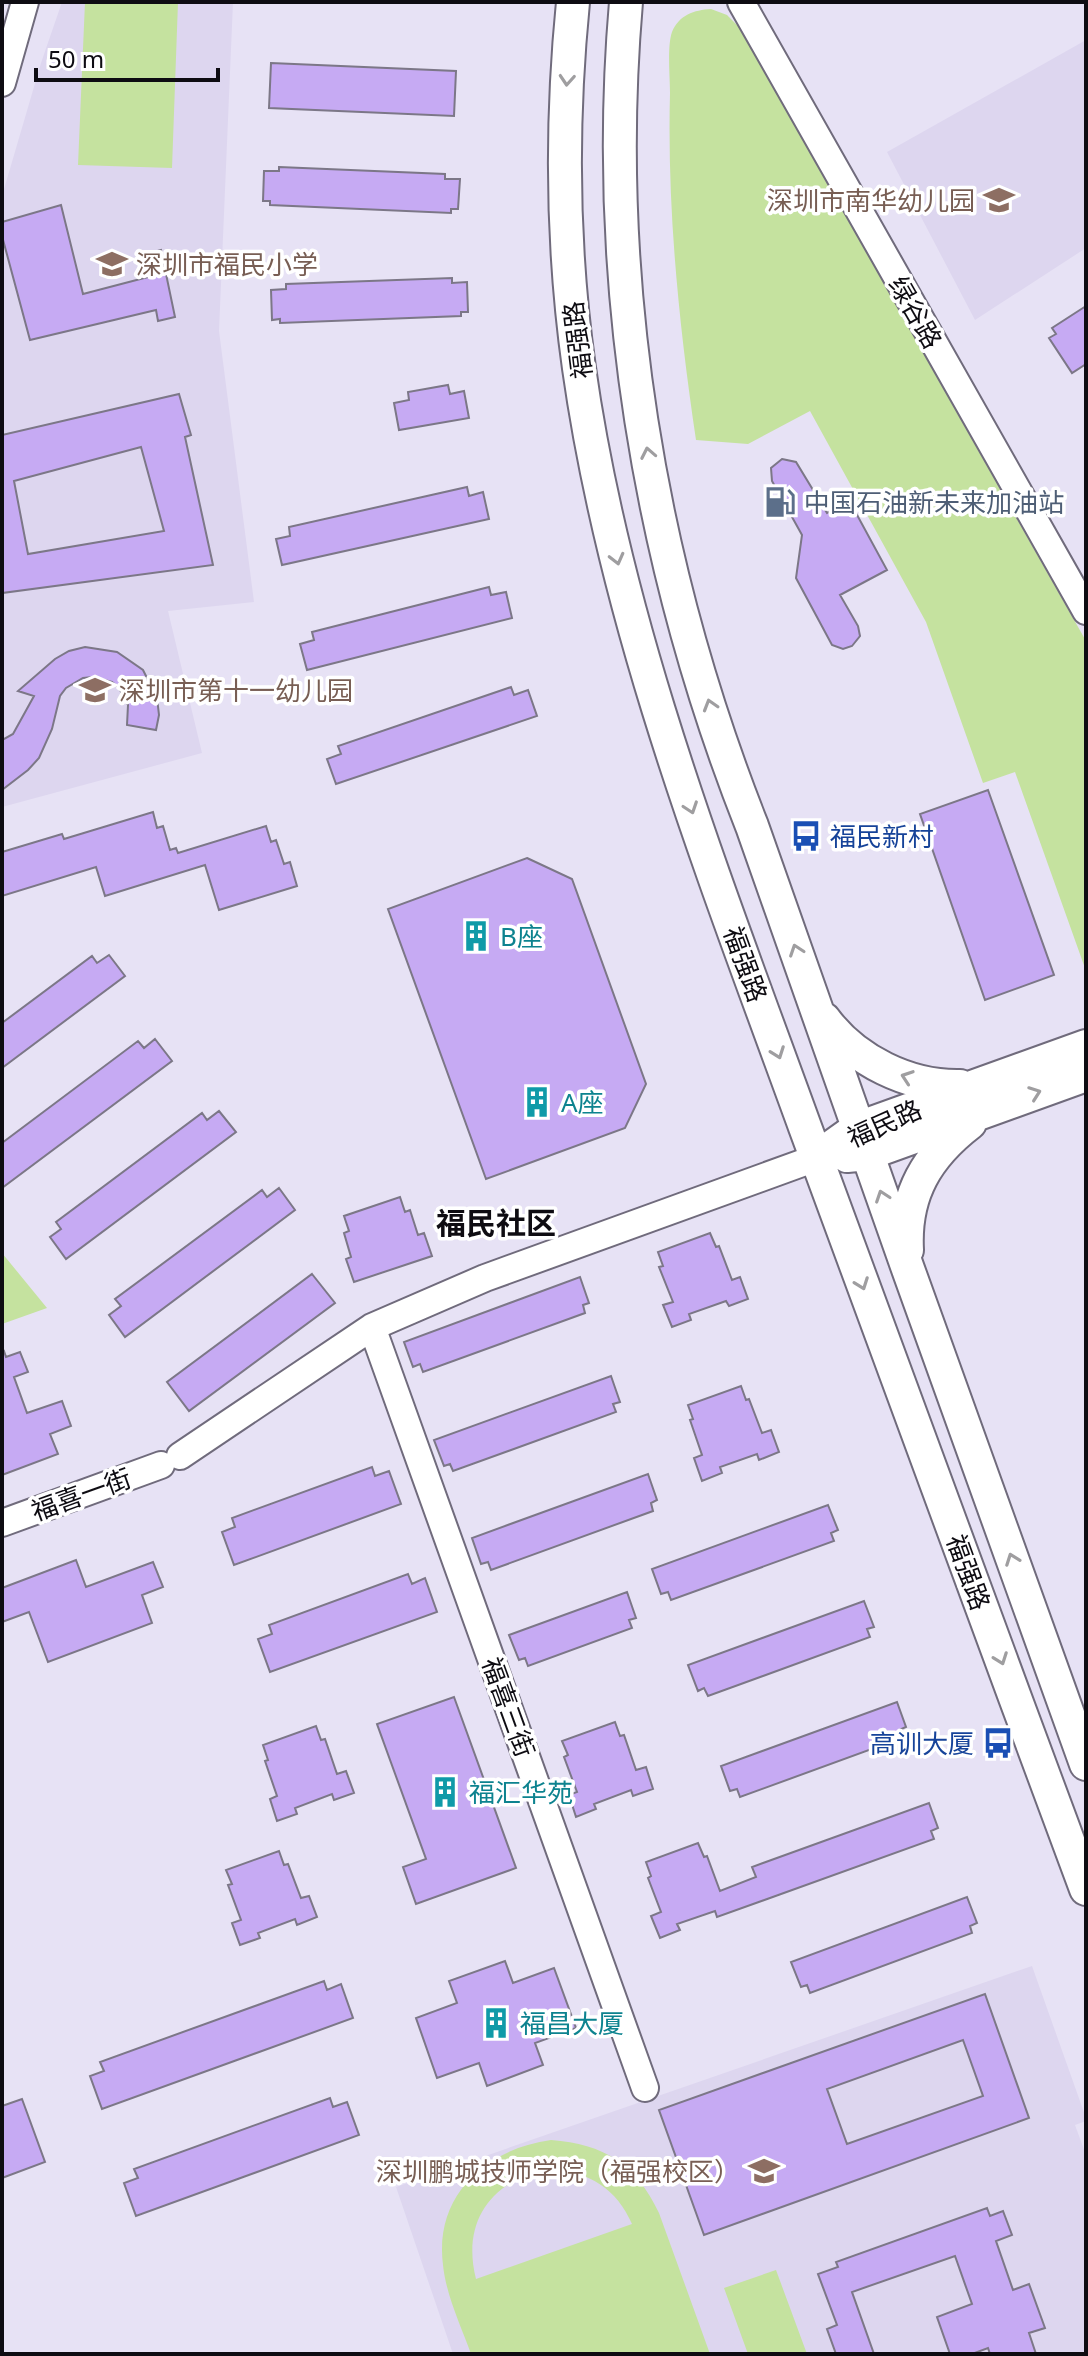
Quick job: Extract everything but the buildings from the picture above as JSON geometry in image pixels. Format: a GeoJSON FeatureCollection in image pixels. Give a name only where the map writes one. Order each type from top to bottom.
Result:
{"type":"FeatureCollection","features":[{"type":"Feature","properties":{"kind":"main road","name":"福强路"},"geometry":{"type":"LineString","coordinates":[[573,2],[566,102],[569,274],[579,364],[601,495],[632,619],[660,717],[728,914],[1086,1889]]}},
{"type":"Feature","properties":{"kind":"main road","name":"福强路"},"geometry":{"type":"LineString","coordinates":[[630,6],[620,103],[619,209],[629,333],[646,444],[670,562],[721,742],[1086,1764]]}},
{"type":"Feature","properties":{"kind":"main road"},"geometry":{"type":"LineString","coordinates":[[816,1008],[835,1034],[865,1058],[893,1072],[984,1097],[922,1174],[910,1203],[906,1232],[908,1269]]}},
{"type":"Feature","properties":{"kind":"main road","name":"福民路"},"geometry":{"type":"LineString","coordinates":[[816,1158],[984,1097],[1086,1046]]}},
{"type":"Feature","properties":{"kind":"main road","name":"福民路"},"geometry":{"type":"LineString","coordinates":[[984,1097],[1086,1075]]}},
{"type":"Feature","properties":{"kind":"street"},"geometry":{"type":"LineString","coordinates":[[2,83],[25,2]]}},
{"type":"Feature","properties":{"kind":"street","name":"绿谷路"},"geometry":{"type":"LineString","coordinates":[[741,5],[1086,611]]}},
{"type":"Feature","properties":{"kind":"street","name":"福喜一街"},"geometry":{"type":"LineString","coordinates":[[2,1523],[170,1460],[372,1327],[485,1278],[816,1158]]}},
{"type":"Feature","properties":{"kind":"street","name":"福喜三街"},"geometry":{"type":"LineString","coordinates":[[372,1327],[645,2088]]}},
{"type":"Feature","properties":{"kind":"shaded area","name":"深圳市福民小学"},"geometry":{"type":"Polygon","coordinates":[[[62,2],[233,2],[219,331],[254,602],[168,611],[202,753],[2,807],[2,196],[62,2]]]}},
{"type":"Feature","properties":{"kind":"shaded area","name":"深圳市南华幼儿园"},"geometry":{"type":"Polygon","coordinates":[[[1086,40],[1086,248],[975,320],[887,152],[1086,40]]]}},
{"type":"Feature","properties":{"kind":"shaded area","name":"深圳鹏城技师学院（福强校区）"},"geometry":{"type":"Polygon","coordinates":[[[1032,1966],[1086,2118],[1086,2121],[1075,2125],[1086,2155],[1086,2354],[453,2354],[396,2187],[1032,1966]]]}},
{"type":"Feature","properties":{"kind":"green space"},"geometry":{"type":"Polygon","coordinates":[[[85,2],[178,2],[172,168],[78,165],[85,2]]]}},
{"type":"Feature","properties":{"kind":"green space"},"geometry":{"type":"Polygon","coordinates":[[[711,9],[727,15],[739,27],[1086,641],[1086,971],[1015,772],[983,783],[926,622],[810,411],[748,444],[696,440],[684,354],[672,223],[669,53],[670,38],[679,21],[693,12],[711,9]]]}},
{"type":"Feature","properties":{"kind":"green space"},"geometry":{"type":"Polygon","coordinates":[[[2,1253],[47,1308],[2,1324],[2,1253]]]}},
{"type":"Feature","properties":{"kind":"green space"},"geometry":{"type":"Polygon","coordinates":[[[551,2140],[587,2146],[616,2160],[640,2181],[659,2213],[710,2354],[471,2354],[451,2299],[443,2265],[442,2240],[447,2217],[456,2197],[469,2180],[505,2153],[551,2140]],[[552,2169],[531,2174],[498,2192],[486,2205],[473,2238],[476,2279],[632,2224],[618,2201],[600,2184],[552,2169]]]}},
{"type":"Feature","properties":{"kind":"green space"},"geometry":{"type":"Polygon","coordinates":[[[776,2270],[807,2354],[748,2354],[724,2288],[776,2270]]]}},
{"type":"Feature","properties":{"kind":"place","name":"深圳市南华幼儿园"},"geometry":{"type":"Point","coordinates":[999,200]}},
{"type":"Feature","properties":{"kind":"place","name":"深圳市福民小学"},"geometry":{"type":"Point","coordinates":[112,264]}},
{"type":"Feature","properties":{"kind":"place","name":"中国石油新未来加油站"},"geometry":{"type":"Point","coordinates":[780,502]}},
{"type":"Feature","properties":{"kind":"place","name":"深圳市第十一幼儿园"},"geometry":{"type":"Point","coordinates":[95,690]}},
{"type":"Feature","properties":{"kind":"place","name":"福民新村"},"geometry":{"type":"Point","coordinates":[806,836]}},
{"type":"Feature","properties":{"kind":"place","name":"B座"},"geometry":{"type":"Point","coordinates":[476,936]}},
{"type":"Feature","properties":{"kind":"place","name":"A座"},"geometry":{"type":"Point","coordinates":[537,1102]}},
{"type":"Feature","properties":{"kind":"place","name":"高训大厦"},"geometry":{"type":"Point","coordinates":[998,1743]}},
{"type":"Feature","properties":{"kind":"place","name":"福汇华苑"},"geometry":{"type":"Point","coordinates":[445,1792]}},
{"type":"Feature","properties":{"kind":"place","name":"福昌大厦"},"geometry":{"type":"Point","coordinates":[496,2023]}},
{"type":"Feature","properties":{"kind":"place","name":"深圳鹏城技师学院（福强校区）"},"geometry":{"type":"Point","coordinates":[764,2171]}},
{"type":"Feature","properties":{"kind":"district","name":"福民社区"},"geometry":{"type":"Point","coordinates":[496,1222]}}]}
